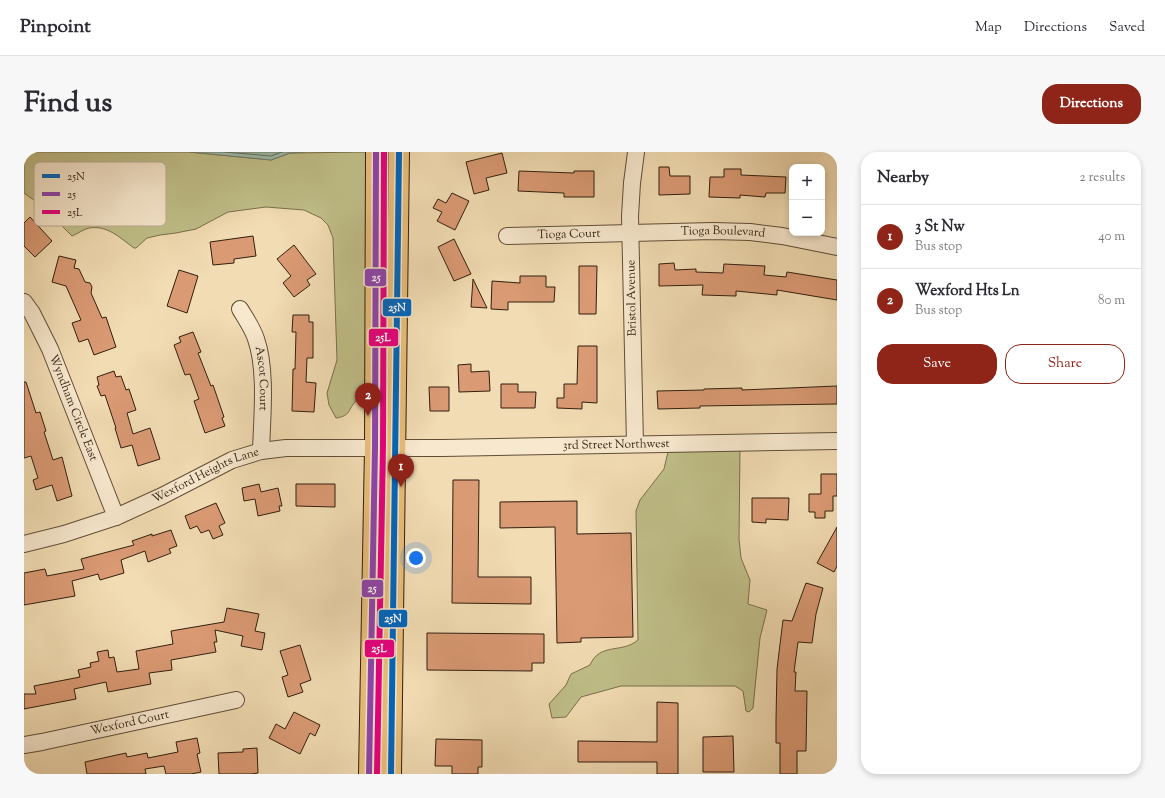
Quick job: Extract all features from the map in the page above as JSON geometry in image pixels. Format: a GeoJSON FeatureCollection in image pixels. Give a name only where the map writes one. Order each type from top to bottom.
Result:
{"type":"FeatureCollection","features":[{"type":"Feature","properties":{"kind":"main road"},"geometry":{"type":"LineString","coordinates":[[369,774],[375,447],[376,152]]}},
{"type":"Feature","properties":{"kind":"main road"},"geometry":{"type":"LineString","coordinates":[[391,774],[399,152]]}},
{"type":"Feature","properties":{"kind":"street","name":"Bristol Avenue"},"geometry":{"type":"LineString","coordinates":[[635,444],[631,233],[632,184],[636,152]]}},
{"type":"Feature","properties":{"kind":"street","name":"Tioga Boulevard"},"geometry":{"type":"LineString","coordinates":[[631,233],[713,231],[750,232],[782,236],[837,247]]}},
{"type":"Feature","properties":{"kind":"street","name":"Tioga Court"},"geometry":{"type":"LineString","coordinates":[[507,236],[631,233]]}},
{"type":"Feature","properties":{"kind":"street","name":"Wyndham Circle East"},"geometry":{"type":"LineString","coordinates":[[24,302],[32,313],[50,349],[116,517]]}},
{"type":"Feature","properties":{"kind":"street","name":"Ascot Court"},"geometry":{"type":"LineString","coordinates":[[240,309],[256,339],[261,357],[261,451]]}},
{"type":"Feature","properties":{"kind":"street","name":"3rd Street Northwest"},"geometry":{"type":"LineString","coordinates":[[396,448],[837,441]]}},
{"type":"Feature","properties":{"kind":"street","name":"Wexford Heights Lane"},"geometry":{"type":"LineString","coordinates":[[24,544],[64,534],[116,517],[162,496],[232,460],[261,451],[286,448],[396,448]]}},
{"type":"Feature","properties":{"kind":"street","name":"Wexford Court"},"geometry":{"type":"LineString","coordinates":[[24,745],[236,700]]}},
{"type":"Feature","properties":{"kind":"shaded area"},"geometry":{"type":"Polygon","coordinates":[[[24,152],[189,152],[271,160],[290,153],[367,152],[365,396],[358,399],[353,404],[349,412],[341,417],[336,418],[329,405],[327,393],[337,360],[333,238],[328,225],[321,218],[304,210],[266,207],[228,212],[196,229],[147,238],[136,248],[134,248],[119,236],[102,228],[85,229],[72,236],[62,226],[166,226],[166,162],[34,162],[34,200],[24,193],[24,152]]]}},
{"type":"Feature","properties":{"kind":"shaded area"},"geometry":{"type":"Polygon","coordinates":[[[740,449],[739,539],[741,558],[750,580],[748,604],[767,610],[760,638],[753,708],[749,712],[746,711],[743,691],[735,686],[621,686],[581,697],[566,717],[552,718],[549,704],[566,685],[571,674],[590,665],[599,653],[625,647],[638,640],[636,511],[640,500],[664,469],[668,452],[740,449]]]}},
{"type":"Feature","properties":{"kind":"water"},"geometry":{"type":"Polygon","coordinates":[[[189,152],[305,152],[290,153],[271,160],[189,152]]]}},
{"type":"Feature","properties":{"kind":"building"},"geometry":{"type":"Polygon","coordinates":[[[502,153],[507,173],[486,178],[489,190],[474,194],[466,162],[502,153]]]}},
{"type":"Feature","properties":{"kind":"building"},"geometry":{"type":"Polygon","coordinates":[[[659,167],[669,167],[670,176],[690,176],[690,194],[659,195],[659,167]]]}},
{"type":"Feature","properties":{"kind":"building"},"geometry":{"type":"Polygon","coordinates":[[[724,169],[741,169],[741,175],[786,177],[785,193],[766,193],[765,197],[740,195],[740,198],[709,197],[710,177],[724,177],[724,169]]]}},
{"type":"Feature","properties":{"kind":"building"},"geometry":{"type":"Polygon","coordinates":[[[519,171],[574,173],[574,171],[594,171],[594,197],[564,197],[564,193],[518,191],[519,171]]]}},
{"type":"Feature","properties":{"kind":"building"},"geometry":{"type":"Polygon","coordinates":[[[452,193],[469,201],[455,230],[437,221],[442,212],[433,208],[438,199],[446,203],[452,193]]]}},
{"type":"Feature","properties":{"kind":"building"},"geometry":{"type":"Polygon","coordinates":[[[30,217],[34,221],[34,226],[38,226],[52,241],[35,257],[24,246],[24,223],[30,217]]]}},
{"type":"Feature","properties":{"kind":"building"},"geometry":{"type":"Polygon","coordinates":[[[253,236],[256,256],[234,259],[234,263],[213,265],[210,242],[253,236]]]}},
{"type":"Feature","properties":{"kind":"building"},"geometry":{"type":"Polygon","coordinates":[[[454,239],[471,274],[454,281],[438,247],[454,239]]]}},
{"type":"Feature","properties":{"kind":"building"},"geometry":{"type":"Polygon","coordinates":[[[294,245],[316,274],[307,280],[310,285],[294,297],[283,283],[291,276],[277,259],[294,245]]]}},
{"type":"Feature","properties":{"kind":"building"},"geometry":{"type":"Polygon","coordinates":[[[59,256],[76,260],[74,268],[79,269],[85,282],[90,283],[92,287],[91,293],[102,318],[106,317],[116,347],[94,355],[88,339],[79,342],[72,323],[81,320],[66,286],[52,282],[59,256]]]}},
{"type":"Feature","properties":{"kind":"building"},"geometry":{"type":"Polygon","coordinates":[[[674,263],[675,270],[696,269],[696,272],[723,273],[724,264],[765,266],[764,275],[786,277],[787,272],[837,280],[837,300],[777,290],[777,295],[736,291],[736,296],[702,295],[703,285],[659,286],[659,264],[674,263]]]}},
{"type":"Feature","properties":{"kind":"building"},"geometry":{"type":"Polygon","coordinates":[[[579,266],[597,266],[596,314],[579,314],[579,266]]]}},
{"type":"Feature","properties":{"kind":"building"},"geometry":{"type":"Polygon","coordinates":[[[179,270],[198,276],[187,313],[167,306],[179,270]]]}},
{"type":"Feature","properties":{"kind":"building"},"geometry":{"type":"Polygon","coordinates":[[[520,276],[546,276],[546,287],[555,287],[554,302],[508,302],[508,310],[491,309],[492,281],[520,283],[520,276]]]}},
{"type":"Feature","properties":{"kind":"building"},"geometry":{"type":"Polygon","coordinates":[[[473,279],[487,308],[471,307],[473,279]]]}},
{"type":"Feature","properties":{"kind":"building"},"geometry":{"type":"Polygon","coordinates":[[[293,315],[309,315],[309,322],[313,322],[313,358],[307,358],[306,382],[316,383],[314,412],[292,411],[296,332],[292,332],[293,315]]]}},
{"type":"Feature","properties":{"kind":"building"},"geometry":{"type":"Polygon","coordinates":[[[193,332],[201,352],[198,353],[211,386],[213,385],[224,417],[222,418],[225,426],[205,433],[194,401],[199,399],[190,374],[185,375],[174,345],[181,342],[179,337],[193,332]]]}},
{"type":"Feature","properties":{"kind":"building"},"geometry":{"type":"Polygon","coordinates":[[[578,346],[597,346],[597,403],[582,402],[582,409],[557,408],[557,398],[564,398],[564,384],[577,384],[578,346]]]}},
{"type":"Feature","properties":{"kind":"building"},"geometry":{"type":"Polygon","coordinates":[[[471,364],[471,372],[489,371],[490,391],[459,392],[458,365],[471,364]]]}},
{"type":"Feature","properties":{"kind":"building"},"geometry":{"type":"Polygon","coordinates":[[[114,371],[116,377],[121,376],[126,390],[129,389],[136,410],[127,413],[133,434],[150,428],[160,459],[138,466],[132,445],[121,448],[105,395],[101,396],[97,386],[99,385],[97,377],[114,371]]]}},
{"type":"Feature","properties":{"kind":"building"},"geometry":{"type":"Polygon","coordinates":[[[24,382],[26,382],[36,413],[40,412],[46,431],[44,432],[53,460],[62,457],[72,496],[57,501],[52,485],[36,490],[33,480],[38,478],[31,456],[24,458],[24,382]]]}},
{"type":"Feature","properties":{"kind":"building"},"geometry":{"type":"Polygon","coordinates":[[[501,384],[518,384],[518,392],[536,392],[535,408],[501,408],[501,384]]]}},
{"type":"Feature","properties":{"kind":"building"},"geometry":{"type":"Polygon","coordinates":[[[837,386],[837,404],[700,406],[700,408],[658,409],[657,391],[742,388],[742,390],[837,386]]]}},
{"type":"Feature","properties":{"kind":"building"},"geometry":{"type":"Polygon","coordinates":[[[429,387],[449,387],[449,411],[430,411],[429,387]]]}},
{"type":"Feature","properties":{"kind":"building"},"geometry":{"type":"Polygon","coordinates":[[[821,474],[837,474],[837,496],[833,496],[833,511],[825,511],[825,518],[815,518],[815,512],[809,512],[809,494],[821,494],[821,474]]]}},
{"type":"Feature","properties":{"kind":"building"},"geometry":{"type":"Polygon","coordinates":[[[453,480],[479,480],[478,577],[531,577],[531,604],[452,603],[453,480]]]}},
{"type":"Feature","properties":{"kind":"building"},"geometry":{"type":"Polygon","coordinates":[[[259,484],[261,492],[278,488],[282,506],[279,506],[280,511],[258,516],[255,499],[244,501],[242,488],[259,484]]]}},
{"type":"Feature","properties":{"kind":"building"},"geometry":{"type":"Polygon","coordinates":[[[296,484],[335,484],[335,507],[296,506],[296,484]]]}},
{"type":"Feature","properties":{"kind":"building"},"geometry":{"type":"Polygon","coordinates":[[[752,498],[789,498],[788,520],[766,519],[766,523],[752,522],[752,498]]]}},
{"type":"Feature","properties":{"kind":"building"},"geometry":{"type":"Polygon","coordinates":[[[577,501],[577,534],[631,533],[633,637],[581,638],[581,642],[557,643],[555,527],[500,528],[500,502],[577,501]]]}},
{"type":"Feature","properties":{"kind":"building"},"geometry":{"type":"Polygon","coordinates":[[[216,503],[225,523],[219,526],[223,535],[213,539],[209,530],[201,533],[197,526],[190,529],[185,516],[216,503]]]}},
{"type":"Feature","properties":{"kind":"building"},"geometry":{"type":"Polygon","coordinates":[[[837,527],[837,566],[834,572],[817,563],[837,527]]]}},
{"type":"Feature","properties":{"kind":"building"},"geometry":{"type":"Polygon","coordinates":[[[171,530],[177,546],[169,549],[171,553],[148,562],[145,551],[121,560],[124,573],[100,580],[98,574],[72,581],[75,596],[24,605],[24,573],[45,569],[47,576],[84,569],[81,559],[134,545],[132,541],[152,534],[152,536],[171,530]]]}},
{"type":"Feature","properties":{"kind":"building"},"geometry":{"type":"Polygon","coordinates":[[[806,583],[823,588],[816,614],[812,643],[798,642],[794,672],[796,672],[795,691],[807,691],[806,751],[797,751],[797,774],[780,774],[780,743],[776,743],[776,720],[777,669],[783,620],[792,621],[806,583]]]}},
{"type":"Feature","properties":{"kind":"building"},"geometry":{"type":"Polygon","coordinates":[[[227,608],[259,614],[255,631],[265,633],[262,650],[241,646],[243,636],[215,630],[217,642],[214,642],[216,652],[171,660],[172,670],[149,673],[151,684],[108,692],[106,682],[74,689],[76,699],[24,709],[24,694],[36,694],[34,686],[80,677],[78,670],[91,667],[90,663],[99,661],[97,652],[108,650],[109,658],[114,657],[117,672],[139,669],[136,651],[173,644],[171,631],[224,622],[227,608]]]}},
{"type":"Feature","properties":{"kind":"building"},"geometry":{"type":"Polygon","coordinates":[[[427,633],[544,634],[544,663],[532,663],[532,671],[427,670],[427,633]]]}},
{"type":"Feature","properties":{"kind":"building"},"geometry":{"type":"Polygon","coordinates":[[[300,645],[311,680],[300,684],[303,692],[288,697],[282,677],[288,675],[280,651],[300,645]]]}},
{"type":"Feature","properties":{"kind":"building"},"geometry":{"type":"Polygon","coordinates":[[[657,702],[678,703],[678,774],[657,774],[657,762],[578,762],[578,741],[657,742],[657,702]]]}},
{"type":"Feature","properties":{"kind":"building"},"geometry":{"type":"Polygon","coordinates":[[[294,712],[320,725],[315,736],[310,733],[300,754],[269,738],[276,724],[285,729],[294,712]]]}},
{"type":"Feature","properties":{"kind":"building"},"geometry":{"type":"Polygon","coordinates":[[[733,736],[734,772],[703,772],[703,737],[733,736]]]}},
{"type":"Feature","properties":{"kind":"building"},"geometry":{"type":"Polygon","coordinates":[[[197,738],[200,753],[197,754],[201,772],[191,774],[166,774],[164,766],[145,769],[146,774],[87,774],[85,762],[126,753],[127,757],[147,753],[148,758],[178,752],[176,742],[197,738]]]}},
{"type":"Feature","properties":{"kind":"building"},"geometry":{"type":"Polygon","coordinates":[[[436,739],[482,740],[482,767],[478,767],[478,774],[452,774],[452,766],[435,766],[436,739]]]}},
{"type":"Feature","properties":{"kind":"building"},"geometry":{"type":"Polygon","coordinates":[[[257,748],[258,773],[219,774],[218,753],[243,752],[243,749],[257,748]]]}},
{"type":"Feature","properties":{"kind":"transit line","name":"25"},"geometry":{"type":"LineString","coordinates":[[369,774],[375,447],[376,152]]}},
{"type":"Feature","properties":{"kind":"transit line","name":"25L"},"geometry":{"type":"LineString","coordinates":[[377,774],[383,447],[384,152]]}},
{"type":"Feature","properties":{"kind":"transit line","name":"25N"},"geometry":{"type":"LineString","coordinates":[[391,774],[399,152]]}},
{"type":"Feature","properties":{"kind":"place","name":"Wexford Hts Ln"},"geometry":{"type":"Point","coordinates":[368,416]}},
{"type":"Feature","properties":{"kind":"place","name":"3 St Nw"},"geometry":{"type":"Point","coordinates":[401,487]}}]}
